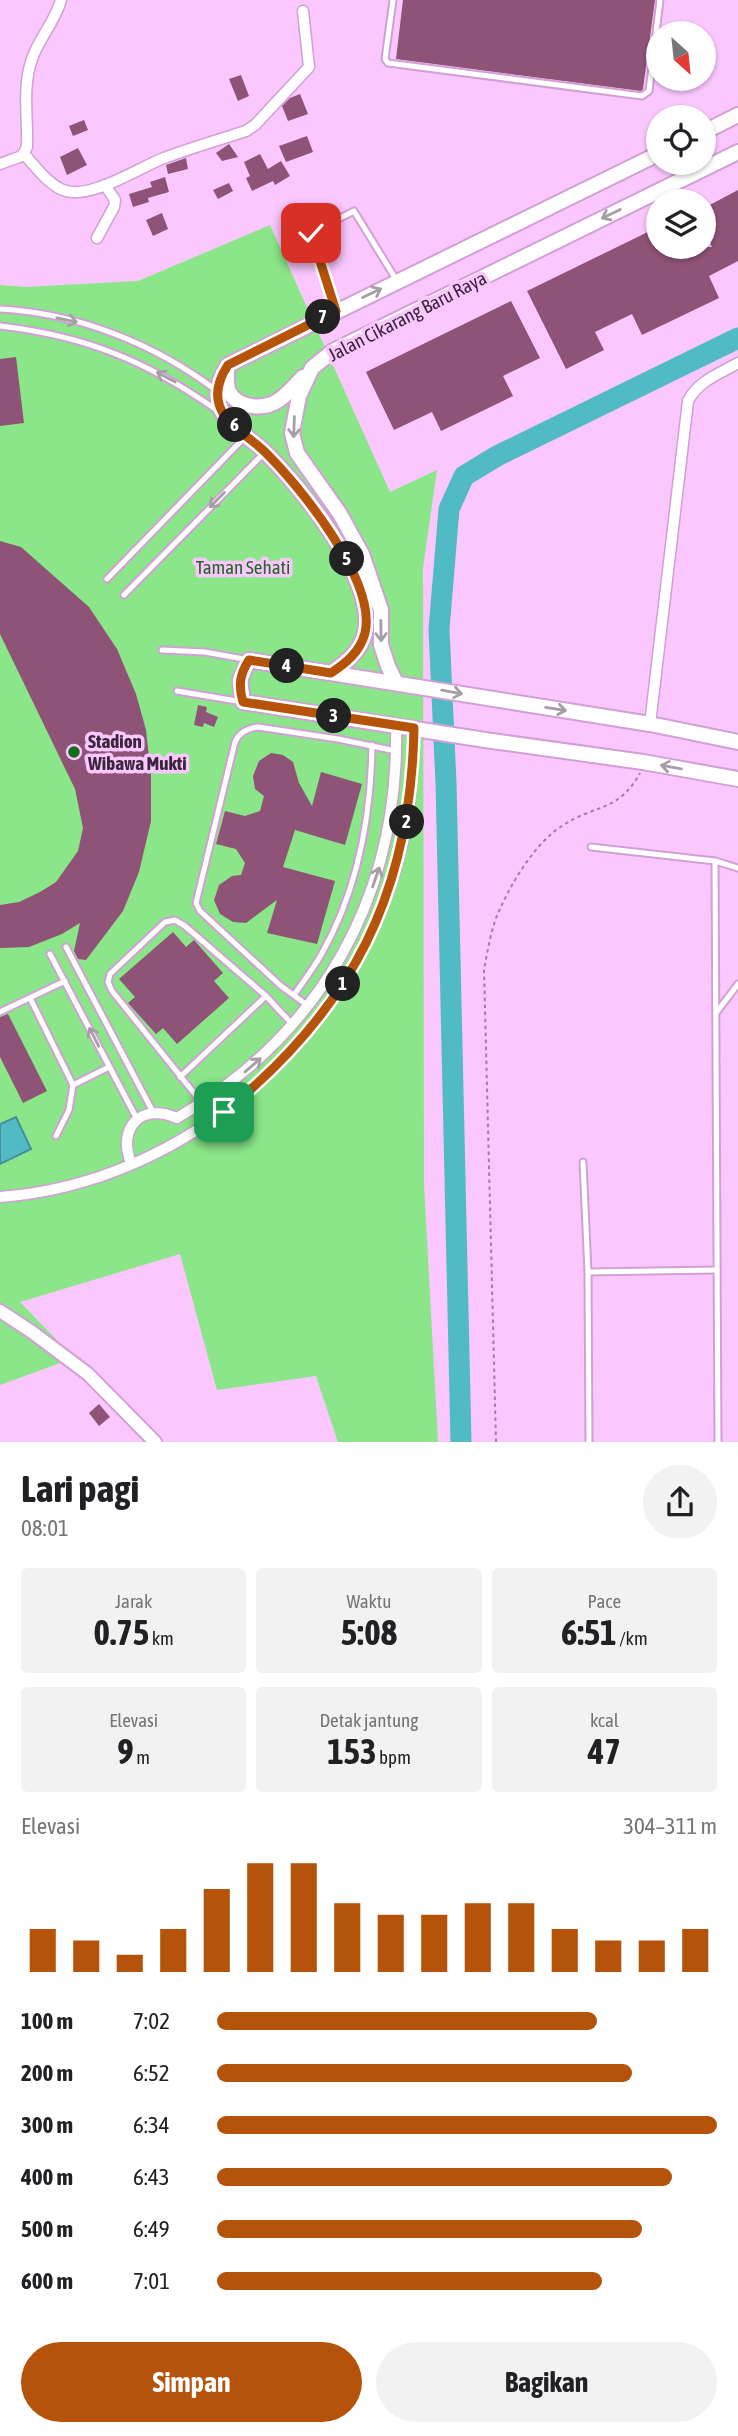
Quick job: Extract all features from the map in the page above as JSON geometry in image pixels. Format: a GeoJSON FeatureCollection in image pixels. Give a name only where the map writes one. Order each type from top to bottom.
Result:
{"type":"FeatureCollection","features":[{"type":"Feature","properties":{"kind":"main road"},"geometry":{"type":"LineString","coordinates":[[716,126],[738,115]]}},
{"type":"Feature","properties":{"kind":"main road","name":"Jalan Cikarang Baru Raya"},"geometry":{"type":"LineString","coordinates":[[396,683],[387,666],[381,645],[381,610],[362,554],[340,514],[297,453],[292,433],[295,411],[312,368],[333,351],[738,152]]}},
{"type":"Feature","properties":{"kind":"main road","name":"Jalan Cikarang Baru Raya"},"geometry":{"type":"LineString","coordinates":[[228,365],[646,160]]}},
{"type":"Feature","properties":{"kind":"main road"},"geometry":{"type":"LineString","coordinates":[[228,365],[226,381],[230,393],[242,403],[255,407],[279,400],[312,368]]}},
{"type":"Feature","properties":{"kind":"main road"},"geometry":{"type":"LineString","coordinates":[[228,365],[219,379],[217,391],[223,415],[265,452],[323,522],[348,561],[365,604],[365,633],[356,652],[331,673]]}},
{"type":"Feature","properties":{"kind":"main road"},"geometry":{"type":"LineString","coordinates":[[738,741],[650,724],[249,660],[240,680],[243,702],[643,762],[738,779]]}},
{"type":"Feature","properties":{"kind":"street"},"geometry":{"type":"LineString","coordinates":[[0,164],[20,158],[27,147],[27,75],[36,49],[55,17],[61,0]]}},
{"type":"Feature","properties":{"kind":"street"},"geometry":{"type":"LineString","coordinates":[[24,154],[41,173],[63,190],[74,193],[105,185],[163,158],[246,131],[255,125],[309,67],[303,11]]}},
{"type":"Feature","properties":{"kind":"street"},"geometry":{"type":"LineString","coordinates":[[97,238],[114,207],[115,200],[105,185]]}},
{"type":"Feature","properties":{"kind":"street"},"geometry":{"type":"LineString","coordinates":[[650,724],[688,401],[694,390],[704,382],[738,363]]}},
{"type":"Feature","properties":{"kind":"street"},"geometry":{"type":"LineString","coordinates":[[177,1118],[251,1067],[293,1025],[331,974],[351,940],[376,880],[389,829],[395,790],[396,725]]}},
{"type":"Feature","properties":{"kind":"street"},"geometry":{"type":"LineString","coordinates":[[0,1197],[66,1187],[131,1163],[186,1136],[259,1084],[291,1053],[345,982],[367,943],[384,903],[408,817],[415,728]]}},
{"type":"Feature","properties":{"kind":"street"},"geometry":{"type":"LineString","coordinates":[[131,1163],[126,1140],[129,1129],[137,1119],[153,1112],[162,1112],[177,1118],[186,1136]]}},
{"type":"Feature","properties":{"kind":"street"},"geometry":{"type":"LineString","coordinates":[[0,1311],[33,1332],[88,1374],[155,1442]]}},
{"type":"Feature","properties":{"kind":"lane"},"geometry":{"type":"LineString","coordinates":[[393,0],[385,59],[390,64],[642,96],[649,91],[660,0]]}},
{"type":"Feature","properties":{"kind":"lane"},"geometry":{"type":"LineString","coordinates":[[336,311],[311,233],[354,211],[397,281]]}},
{"type":"Feature","properties":{"kind":"lane"},"geometry":{"type":"LineString","coordinates":[[0,309],[98,327],[161,354],[217,391]]}},
{"type":"Feature","properties":{"kind":"lane"},"geometry":{"type":"LineString","coordinates":[[0,326],[37,330],[87,342],[135,361],[181,385],[223,415]]}},
{"type":"Feature","properties":{"kind":"lane"},"geometry":{"type":"LineString","coordinates":[[107,579],[247,435]]}},
{"type":"Feature","properties":{"kind":"lane"},"geometry":{"type":"LineString","coordinates":[[124,595],[265,452]]}},
{"type":"Feature","properties":{"kind":"lane"},"geometry":{"type":"LineString","coordinates":[[162,650],[205,652],[249,660]]}},
{"type":"Feature","properties":{"kind":"lane"},"geometry":{"type":"LineString","coordinates":[[177,691],[243,702]]}},
{"type":"Feature","properties":{"kind":"lane"},"geometry":{"type":"LineString","coordinates":[[309,1006],[206,917],[196,903],[235,742],[246,730],[258,727],[396,751]]}},
{"type":"Feature","properties":{"kind":"lane"},"geometry":{"type":"LineString","coordinates":[[294,995],[321,956],[340,917],[352,880],[371,790],[372,745]]}},
{"type":"Feature","properties":{"kind":"lane"},"geometry":{"type":"LineString","coordinates":[[591,847],[715,861],[738,868]]}},
{"type":"Feature","properties":{"kind":"lane"},"geometry":{"type":"LineString","coordinates":[[715,861],[718,1442]]}},
{"type":"Feature","properties":{"kind":"lane"},"geometry":{"type":"LineString","coordinates":[[202,1103],[112,991],[108,982],[110,974],[166,922],[175,920],[186,926],[266,996],[293,1025]]}},
{"type":"Feature","properties":{"kind":"lane"},"geometry":{"type":"LineString","coordinates":[[66,947],[153,1112]]}},
{"type":"Feature","properties":{"kind":"lane"},"geometry":{"type":"LineString","coordinates":[[50,954],[137,1119]]}},
{"type":"Feature","properties":{"kind":"lane"},"geometry":{"type":"LineString","coordinates":[[0,1012],[65,981]]}},
{"type":"Feature","properties":{"kind":"lane"},"geometry":{"type":"LineString","coordinates":[[716,1013],[738,984]]}},
{"type":"Feature","properties":{"kind":"lane"},"geometry":{"type":"LineString","coordinates":[[180,1077],[266,996]]}},
{"type":"Feature","properties":{"kind":"lane"},"geometry":{"type":"LineString","coordinates":[[30,998],[72,1084],[69,1110],[56,1136]]}},
{"type":"Feature","properties":{"kind":"lane"},"geometry":{"type":"LineString","coordinates":[[72,1084],[109,1067]]}},
{"type":"Feature","properties":{"kind":"lane"},"geometry":{"type":"LineString","coordinates":[[583,1162],[588,1272],[589,1442]]}},
{"type":"Feature","properties":{"kind":"lane"},"geometry":{"type":"LineString","coordinates":[[588,1272],[718,1270]]}},
{"type":"Feature","properties":{"kind":"path"},"geometry":{"type":"LineString","coordinates":[[496,1442],[484,969],[498,913],[531,856],[548,836],[564,824],[622,799],[631,789],[643,762]]}},
{"type":"Feature","properties":{"kind":"green space","name":"Taman Sehati"},"geometry":{"type":"Polygon","coordinates":[[[270,225],[390,492],[437,470],[423,568],[424,1184],[438,1442],[338,1442],[316,1376],[217,1390],[180,1254],[20,1302],[74,1358],[0,1385],[0,285],[26,287],[138,281],[270,225]]]}},
{"type":"Feature","properties":{"kind":"shaded area"},"geometry":{"type":"Polygon","coordinates":[[[16,1117],[31,1149],[0,1164],[0,1124],[16,1117]]]}},
{"type":"Feature","properties":{"kind":"building"},"geometry":{"type":"Polygon","coordinates":[[[403,0],[655,0],[652,21],[646,21],[646,67],[641,91],[396,59],[403,0]]]}},
{"type":"Feature","properties":{"kind":"building"},"geometry":{"type":"Polygon","coordinates":[[[241,75],[249,96],[238,101],[229,79],[241,75]]]}},
{"type":"Feature","properties":{"kind":"building"},"geometry":{"type":"Polygon","coordinates":[[[300,94],[308,114],[288,121],[282,106],[290,98],[300,94]]]}},
{"type":"Feature","properties":{"kind":"building"},"geometry":{"type":"Polygon","coordinates":[[[84,120],[88,130],[73,136],[69,126],[84,120]]]}},
{"type":"Feature","properties":{"kind":"building"},"geometry":{"type":"Polygon","coordinates":[[[307,136],[313,152],[286,162],[279,146],[307,136]]]}},
{"type":"Feature","properties":{"kind":"building"},"geometry":{"type":"Polygon","coordinates":[[[229,144],[238,157],[222,161],[216,153],[229,144]]]}},
{"type":"Feature","properties":{"kind":"building"},"geometry":{"type":"Polygon","coordinates":[[[78,148],[87,165],[67,175],[60,157],[78,148]]]}},
{"type":"Feature","properties":{"kind":"building"},"geometry":{"type":"Polygon","coordinates":[[[260,154],[268,169],[281,161],[290,176],[275,185],[273,181],[252,191],[246,178],[250,176],[244,162],[260,154]]]}},
{"type":"Feature","properties":{"kind":"building"},"geometry":{"type":"Polygon","coordinates":[[[186,158],[188,169],[168,174],[166,165],[186,158]]]}},
{"type":"Feature","properties":{"kind":"building"},"geometry":{"type":"Polygon","coordinates":[[[165,177],[169,192],[148,198],[149,202],[133,207],[129,194],[152,187],[150,182],[165,177]]]}},
{"type":"Feature","properties":{"kind":"building"},"geometry":{"type":"Polygon","coordinates":[[[229,183],[233,191],[218,199],[213,190],[229,183]]]}},
{"type":"Feature","properties":{"kind":"building"},"geometry":{"type":"Polygon","coordinates":[[[738,190],[738,261],[709,276],[719,298],[642,335],[632,314],[595,332],[604,350],[566,369],[527,291],[646,233],[646,259],[716,259],[716,202],[738,190]]]}},
{"type":"Feature","properties":{"kind":"building"},"geometry":{"type":"Polygon","coordinates":[[[162,213],[168,229],[153,236],[146,220],[162,213]]]}},
{"type":"Feature","properties":{"kind":"building"},"geometry":{"type":"Polygon","coordinates":[[[511,301],[540,358],[503,376],[513,396],[441,431],[432,412],[394,430],[366,372],[511,301]]]}},
{"type":"Feature","properties":{"kind":"building"},"geometry":{"type":"Polygon","coordinates":[[[16,357],[24,423],[0,426],[0,359],[16,357]]]}},
{"type":"Feature","properties":{"kind":"building","name":"Stadion Wibawa Mukti"},"geometry":{"type":"Polygon","coordinates":[[[0,541],[21,547],[89,607],[117,649],[136,694],[146,730],[151,775],[151,821],[139,872],[123,911],[86,960],[78,959],[74,951],[80,923],[62,934],[29,947],[0,948],[0,905],[19,902],[56,882],[78,851],[83,828],[75,789],[0,634],[0,541]]]}},
{"type":"Feature","properties":{"kind":"building"},"geometry":{"type":"Polygon","coordinates":[[[198,705],[207,707],[206,712],[218,717],[214,727],[204,723],[203,727],[194,725],[198,705]]]}},
{"type":"Feature","properties":{"kind":"building"},"geometry":{"type":"Polygon","coordinates":[[[271,753],[283,755],[293,762],[299,783],[312,806],[321,772],[362,784],[345,845],[295,830],[283,867],[335,881],[317,944],[267,933],[277,900],[246,923],[233,922],[220,914],[214,900],[219,885],[232,876],[241,875],[245,863],[236,849],[216,844],[225,811],[245,816],[260,811],[264,796],[255,789],[253,776],[259,761],[271,753]]]}},
{"type":"Feature","properties":{"kind":"building"},"geometry":{"type":"Polygon","coordinates":[[[173,932],[186,947],[194,940],[223,973],[214,981],[229,998],[177,1044],[163,1028],[156,1034],[128,1003],[135,997],[119,979],[173,932]]]}},
{"type":"Feature","properties":{"kind":"building"},"geometry":{"type":"Polygon","coordinates":[[[8,1014],[47,1091],[23,1103],[0,1057],[0,1017],[8,1014]]]}},
{"type":"Feature","properties":{"kind":"building"},"geometry":{"type":"Polygon","coordinates":[[[99,1404],[110,1417],[99,1426],[89,1413],[99,1404]]]}},
{"type":"Feature","properties":{"kind":"waterway"},"geometry":{"type":"LineString","coordinates":[[461,1442],[446,783],[439,629],[449,509],[464,476],[497,456],[738,338]]}},
{"type":"Feature","properties":{"kind":"place","name":"Stadion Wibawa Mukti"},"geometry":{"type":"Point","coordinates":[74,752]}},
{"type":"Feature","properties":{"kind":"route"},"geometry":{"type":"LineString","coordinates":[[224,1112],[259,1084],[291,1053],[345,982],[367,943],[398,860],[408,817],[413,773],[414,728],[243,702],[240,691],[243,669],[249,660],[331,673],[356,652],[365,633],[365,604],[348,561],[323,522],[285,475],[265,452],[223,415],[217,391],[219,379],[228,365],[336,311],[311,233]]}}]}
